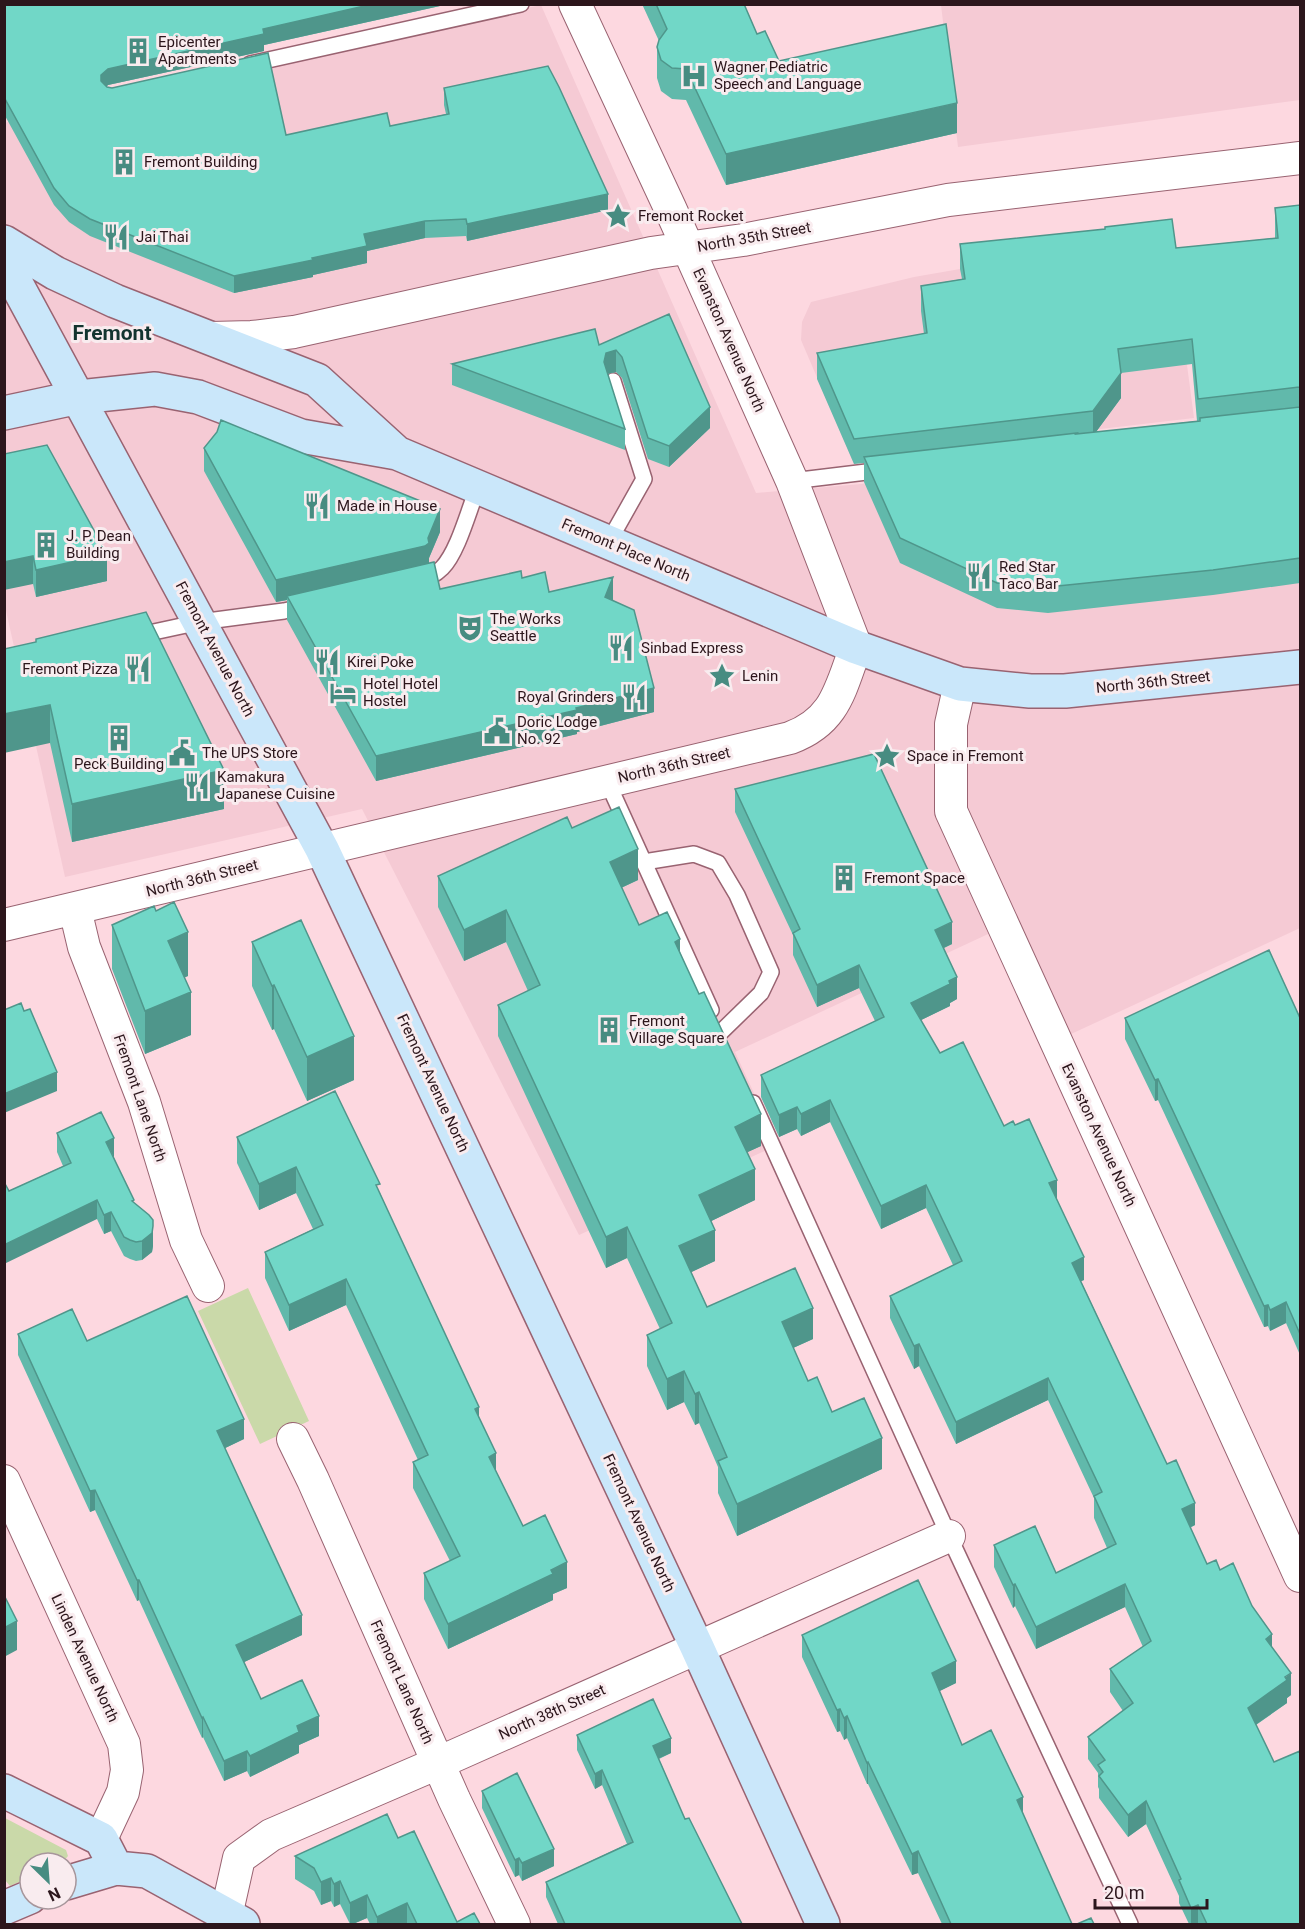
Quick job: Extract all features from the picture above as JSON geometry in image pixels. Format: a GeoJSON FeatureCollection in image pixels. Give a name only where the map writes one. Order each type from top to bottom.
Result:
{"type":"FeatureCollection","features":[{"type":"Feature","properties":{"kind":"main road","name":"Fremont Place North"},"geometry":{"type":"LineString","coordinates":[[4,242],[56,273],[115,301],[317,380],[397,453]]}},
{"type":"Feature","properties":{"kind":"main road","name":"Fremont Avenue North"},"geometry":{"type":"LineString","coordinates":[[4,261],[322,849],[698,1647],[823,1924]]}},
{"type":"Feature","properties":{"kind":"main road","name":"Fremont Place North"},"geometry":{"type":"LineString","coordinates":[[79,398],[155,389],[172,391],[198,396],[301,436],[397,453],[856,648]]}},
{"type":"Feature","properties":{"kind":"main road"},"geometry":{"type":"LineString","coordinates":[[4,413],[79,398]]}},
{"type":"Feature","properties":{"kind":"main road","name":"North 36th Street"},"geometry":{"type":"LineString","coordinates":[[856,648],[960,684],[1030,691],[1065,690],[1300,667]]}},
{"type":"Feature","properties":{"kind":"main road"},"geometry":{"type":"LineString","coordinates":[[4,1791],[100,1839],[116,1868]]}},
{"type":"Feature","properties":{"kind":"main road"},"geometry":{"type":"LineString","coordinates":[[78,1879],[116,1868],[147,1871],[224,1922]]}},
{"type":"Feature","properties":{"kind":"main road"},"geometry":{"type":"LineString","coordinates":[[4,1908],[18,1902]]}},
{"type":"Feature","properties":{"kind":"street","name":"Evanston Avenue North"},"geometry":{"type":"LineString","coordinates":[[575,4],[792,481],[856,648]]}},
{"type":"Feature","properties":{"kind":"street","name":"North 35th Street"},"geometry":{"type":"LineString","coordinates":[[211,339],[294,332],[651,253],[688,249],[948,200],[1300,158]]}},
{"type":"Feature","properties":{"kind":"street","name":"North 36th Street"},"geometry":{"type":"LineString","coordinates":[[4,925],[790,738],[804,733],[826,716],[856,648]]}},
{"type":"Feature","properties":{"kind":"street","name":"Evanston Avenue North"},"geometry":{"type":"LineString","coordinates":[[960,684],[951,724],[951,811],[1300,1576]]}},
{"type":"Feature","properties":{"kind":"street","name":"Fremont Lane North"},"geometry":{"type":"LineString","coordinates":[[75,909],[84,947],[144,1102],[186,1240],[208,1286]]}},
{"type":"Feature","properties":{"kind":"street","name":"Fremont Lane North"},"geometry":{"type":"LineString","coordinates":[[292,1439],[438,1763],[514,1924]]}},
{"type":"Feature","properties":{"kind":"street","name":"Linden Avenue North"},"geometry":{"type":"LineString","coordinates":[[4,1481],[124,1744],[127,1770],[123,1792],[100,1839]]}},
{"type":"Feature","properties":{"kind":"street","name":"North 38th Street"},"geometry":{"type":"LineString","coordinates":[[224,1922],[239,1858],[271,1835],[949,1536]]}},
{"type":"Feature","properties":{"kind":"lane"},"geometry":{"type":"LineString","coordinates":[[235,68],[521,4]]}},
{"type":"Feature","properties":{"kind":"lane"},"geometry":{"type":"LineString","coordinates":[[608,543],[644,478],[613,381]]}},
{"type":"Feature","properties":{"kind":"lane"},"geometry":{"type":"LineString","coordinates":[[792,481],[898,469]]}},
{"type":"Feature","properties":{"kind":"lane"},"geometry":{"type":"LineString","coordinates":[[406,583],[429,578],[442,569],[456,544],[478,487]]}},
{"type":"Feature","properties":{"kind":"lane"},"geometry":{"type":"LineString","coordinates":[[126,638],[200,622],[284,611],[317,604]]}},
{"type":"Feature","properties":{"kind":"lane"},"geometry":{"type":"LineString","coordinates":[[607,781],[723,1038],[761,993],[771,972],[745,914],[718,863],[694,854],[644,862]]}},
{"type":"Feature","properties":{"kind":"lane"},"geometry":{"type":"LineString","coordinates":[[745,1086],[949,1536],[1130,1924]]}},
{"type":"Feature","properties":{"kind":"shaded area"},"geometry":{"type":"Polygon","coordinates":[[[541,5],[756,493],[861,484],[1300,431],[1300,928],[1056,1041],[1001,928],[735,1052],[778,1145],[579,1235],[362,809],[65,877],[5,606],[4,123],[541,5]]]}},
{"type":"Feature","properties":{"kind":"shaded area"},"geometry":{"type":"Polygon","coordinates":[[[941,5],[1300,5],[1300,100],[958,147],[941,5]]]}},
{"type":"Feature","properties":{"kind":"shaded area"},"geometry":{"type":"Polygon","coordinates":[[[1104,254],[1187,365],[1194,418],[941,448],[854,464],[801,340],[802,322],[811,302],[914,277],[960,269],[1104,254]]]}},
{"type":"Feature","properties":{"kind":"green space"},"geometry":{"type":"Polygon","coordinates":[[[248,1288],[309,1421],[260,1444],[198,1311],[248,1288]]]}},
{"type":"Feature","properties":{"kind":"green space"},"geometry":{"type":"Polygon","coordinates":[[[5,1818],[66,1850],[18,1851],[18,1882],[10,1886],[5,1880],[5,1818]]]}},
{"type":"Feature","properties":{"kind":"building"},"geometry":{"type":"Polygon","coordinates":[[[4,4],[373,4],[263,29],[264,34],[108,69],[101,75],[101,81],[107,87],[112,88],[268,53],[286,135],[387,113],[390,126],[449,114],[444,88],[548,66],[608,194],[467,224],[466,219],[425,221],[364,234],[367,246],[234,276],[90,219],[69,206],[54,188],[4,97],[4,4]]]}},
{"type":"Feature","properties":{"kind":"building"},"geometry":{"type":"Polygon","coordinates":[[[656,4],[744,4],[757,34],[765,31],[779,61],[946,24],[957,103],[726,154],[686,69],[672,68],[661,60],[657,47],[667,29],[656,4]]]}},
{"type":"Feature","properties":{"kind":"building"},"geometry":{"type":"Polygon","coordinates":[[[1300,205],[1300,388],[1198,399],[1192,339],[1118,349],[1121,373],[1093,411],[854,439],[817,353],[927,333],[921,286],[965,279],[960,244],[1105,229],[1105,227],[1172,219],[1176,248],[1278,238],[1275,208],[1300,205]]]}},
{"type":"Feature","properties":{"kind":"building"},"geometry":{"type":"Polygon","coordinates":[[[669,314],[710,407],[669,446],[648,438],[622,357],[616,350],[606,353],[604,362],[625,429],[452,364],[595,329],[599,345],[669,314]]]}},
{"type":"Feature","properties":{"kind":"building"},"geometry":{"type":"Polygon","coordinates":[[[1300,407],[1300,558],[1213,570],[1048,587],[997,583],[900,538],[864,457],[1200,421],[1200,418],[1300,407]]]}},
{"type":"Feature","properties":{"kind":"building"},"geometry":{"type":"Polygon","coordinates":[[[221,420],[440,509],[428,538],[429,543],[425,546],[276,580],[204,448],[217,432],[221,420]]]}},
{"type":"Feature","properties":{"kind":"building","name":"J. P. Dean Building"},"geometry":{"type":"Polygon","coordinates":[[[47,445],[107,554],[36,570],[33,556],[4,562],[4,454],[47,445]]]}},
{"type":"Feature","properties":{"kind":"building"},"geometry":{"type":"Polygon","coordinates":[[[434,562],[440,589],[521,571],[522,578],[545,572],[549,592],[613,577],[605,597],[634,610],[654,688],[576,708],[577,710],[376,756],[287,596],[434,562]]]}},
{"type":"Feature","properties":{"kind":"building","name":"Peck Building"},"geometry":{"type":"Polygon","coordinates":[[[146,612],[224,770],[72,804],[50,705],[4,714],[4,649],[146,612]]]}},
{"type":"Feature","properties":{"kind":"building"},"geometry":{"type":"Polygon","coordinates":[[[874,754],[952,922],[935,930],[957,977],[949,981],[950,984],[911,1003],[940,1053],[963,1042],[1004,1126],[1013,1121],[1015,1125],[1029,1119],[1057,1180],[1049,1183],[1084,1257],[1072,1263],[1167,1464],[1176,1460],[1195,1503],[1182,1509],[1207,1564],[1216,1560],[1220,1570],[1233,1563],[1252,1606],[1272,1634],[1266,1639],[1291,1673],[1285,1677],[1287,1680],[1248,1708],[1274,1762],[1300,1751],[1300,1924],[1207,1924],[1198,1905],[1191,1908],[1179,1880],[1181,1879],[1146,1801],[1128,1815],[1099,1776],[1103,1772],[1098,1765],[1105,1760],[1088,1737],[1133,1703],[1110,1669],[1151,1641],[1125,1584],[1036,1627],[994,1545],[1035,1526],[1056,1573],[1116,1544],[1094,1496],[1102,1492],[1048,1378],[956,1422],[919,1344],[914,1346],[890,1296],[962,1261],[926,1185],[881,1206],[830,1100],[801,1114],[797,1107],[779,1115],[761,1075],[884,1017],[859,965],[817,985],[793,933],[800,929],[735,789],[874,754]]]}},
{"type":"Feature","properties":{"kind":"building"},"geometry":{"type":"Polygon","coordinates":[[[619,807],[638,849],[610,862],[639,925],[667,912],[680,939],[675,942],[699,994],[704,992],[761,1114],[735,1127],[755,1169],[699,1195],[715,1230],[679,1246],[707,1307],[795,1268],[813,1308],[782,1322],[808,1381],[817,1377],[832,1412],[864,1398],[882,1438],[737,1504],[718,1461],[727,1457],[699,1392],[695,1394],[684,1371],[667,1379],[647,1335],[672,1323],[627,1227],[606,1237],[498,1005],[540,985],[506,910],[464,930],[438,876],[567,817],[572,828],[619,807]]]}},
{"type":"Feature","properties":{"kind":"building"},"geometry":{"type":"Polygon","coordinates":[[[174,902],[188,932],[168,941],[191,992],[145,1011],[112,925],[154,906],[156,911],[174,902]]]}},
{"type":"Feature","properties":{"kind":"building"},"geometry":{"type":"Polygon","coordinates":[[[301,920],[354,1036],[307,1057],[252,942],[301,920]]]}},
{"type":"Feature","properties":{"kind":"building"},"geometry":{"type":"Polygon","coordinates":[[[1269,950],[1300,1018],[1300,1334],[1286,1302],[1270,1310],[1268,1305],[1264,1306],[1158,1079],[1155,1080],[1125,1018],[1269,950]]]}},
{"type":"Feature","properties":{"kind":"building"},"geometry":{"type":"Polygon","coordinates":[[[21,1003],[24,1011],[30,1009],[57,1072],[4,1094],[4,1010],[21,1003]]]}},
{"type":"Feature","properties":{"kind":"building"},"geometry":{"type":"Polygon","coordinates":[[[335,1091],[380,1184],[376,1185],[479,1407],[475,1409],[496,1453],[489,1457],[523,1526],[545,1515],[567,1562],[551,1570],[553,1574],[448,1624],[424,1573],[460,1556],[413,1462],[428,1455],[346,1279],[289,1305],[265,1252],[323,1225],[296,1167],[259,1184],[237,1137],[335,1091]]]}},
{"type":"Feature","properties":{"kind":"building"},"geometry":{"type":"Polygon","coordinates":[[[101,1112],[114,1138],[106,1142],[134,1200],[132,1201],[153,1220],[152,1233],[142,1241],[136,1242],[124,1237],[111,1212],[104,1215],[97,1200],[4,1245],[4,1182],[9,1191],[71,1163],[57,1133],[101,1112]]]}},
{"type":"Feature","properties":{"kind":"building"},"geometry":{"type":"Polygon","coordinates":[[[187,1296],[244,1419],[217,1431],[302,1615],[236,1645],[261,1699],[302,1680],[319,1716],[297,1726],[299,1732],[250,1756],[247,1751],[224,1761],[95,1490],[90,1491],[18,1334],[72,1309],[87,1341],[187,1296]]]}},
{"type":"Feature","properties":{"kind":"building"},"geometry":{"type":"Polygon","coordinates":[[[918,1580],[956,1661],[932,1673],[962,1745],[991,1730],[1023,1797],[1017,1800],[1072,1924],[951,1924],[918,1851],[912,1854],[867,1763],[847,1716],[844,1718],[840,1709],[837,1710],[802,1635],[918,1580]]]}},
{"type":"Feature","properties":{"kind":"building"},"geometry":{"type":"Polygon","coordinates":[[[4,1595],[17,1621],[4,1628],[4,1595]]]}},
{"type":"Feature","properties":{"kind":"building"},"geometry":{"type":"Polygon","coordinates":[[[653,1699],[671,1738],[653,1746],[685,1819],[689,1818],[742,1924],[565,1924],[546,1882],[633,1842],[602,1770],[595,1774],[577,1735],[653,1699]]]}},
{"type":"Feature","properties":{"kind":"building"},"geometry":{"type":"Polygon","coordinates":[[[517,1773],[554,1849],[522,1863],[519,1858],[515,1860],[482,1791],[517,1773]]]}},
{"type":"Feature","properties":{"kind":"building"},"geometry":{"type":"Polygon","coordinates":[[[387,1814],[398,1838],[414,1831],[457,1922],[474,1913],[480,1924],[417,1924],[407,1903],[377,1917],[367,1895],[350,1903],[340,1881],[334,1884],[331,1878],[321,1882],[314,1868],[295,1856],[387,1814]]]}},
{"type":"Feature","properties":{"kind":"building"},"geometry":{"type":"Polygon","coordinates":[[[1091,1918],[1094,1924],[1077,1924],[1091,1918]]]}},
{"type":"Feature","properties":{"kind":"place","name":"Epicenter Apartments"},"geometry":{"type":"Point","coordinates":[138,51]}},
{"type":"Feature","properties":{"kind":"place","name":"Wagner Pediatric Speech and Language"},"geometry":{"type":"Point","coordinates":[694,76]}},
{"type":"Feature","properties":{"kind":"place","name":"Fremont Building"},"geometry":{"type":"Point","coordinates":[124,162]}},
{"type":"Feature","properties":{"kind":"place","name":"Fremont Rocket"},"geometry":{"type":"Point","coordinates":[618,216]}},
{"type":"Feature","properties":{"kind":"place","name":"Jai Thai"},"geometry":{"type":"Point","coordinates":[116,237]}},
{"type":"Feature","properties":{"kind":"place","name":"Made in House"},"geometry":{"type":"Point","coordinates":[317,506]}},
{"type":"Feature","properties":{"kind":"place","name":"J. P. Dean Building"},"geometry":{"type":"Point","coordinates":[46,545]}},
{"type":"Feature","properties":{"kind":"place","name":"Red Star Taco Bar"},"geometry":{"type":"Point","coordinates":[979,576]}},
{"type":"Feature","properties":{"kind":"place","name":"The Works Seattle"},"geometry":{"type":"Point","coordinates":[470,628]}},
{"type":"Feature","properties":{"kind":"place","name":"Sinbad Express"},"geometry":{"type":"Point","coordinates":[621,648]}},
{"type":"Feature","properties":{"kind":"place","name":"Kirei Poke"},"geometry":{"type":"Point","coordinates":[327,662]}},
{"type":"Feature","properties":{"kind":"place","name":"Fremont Pizza"},"geometry":{"type":"Point","coordinates":[138,669]}},
{"type":"Feature","properties":{"kind":"place","name":"Lenin"},"geometry":{"type":"Point","coordinates":[722,676]}},
{"type":"Feature","properties":{"kind":"place","name":"Hotel Hotel Hostel"},"geometry":{"type":"Point","coordinates":[343,693]}},
{"type":"Feature","properties":{"kind":"place","name":"Royal Grinders"},"geometry":{"type":"Point","coordinates":[634,697]}},
{"type":"Feature","properties":{"kind":"place","name":"Doric Lodge No. 92"},"geometry":{"type":"Point","coordinates":[497,731]}},
{"type":"Feature","properties":{"kind":"place","name":"Peck Building"},"geometry":{"type":"Point","coordinates":[119,738]}},
{"type":"Feature","properties":{"kind":"place","name":"The UPS Store"},"geometry":{"type":"Point","coordinates":[182,753]}},
{"type":"Feature","properties":{"kind":"place","name":"Space in Fremont"},"geometry":{"type":"Point","coordinates":[887,756]}},
{"type":"Feature","properties":{"kind":"place","name":"Kamakura Japanese Cuisine"},"geometry":{"type":"Point","coordinates":[197,786]}},
{"type":"Feature","properties":{"kind":"place","name":"Fremont Space"},"geometry":{"type":"Point","coordinates":[844,878]}},
{"type":"Feature","properties":{"kind":"place","name":"Fremont Village Square"},"geometry":{"type":"Point","coordinates":[609,1030]}},
{"type":"Feature","properties":{"kind":"district","name":"Fremont"},"geometry":{"type":"Point","coordinates":[112,333]}}]}
